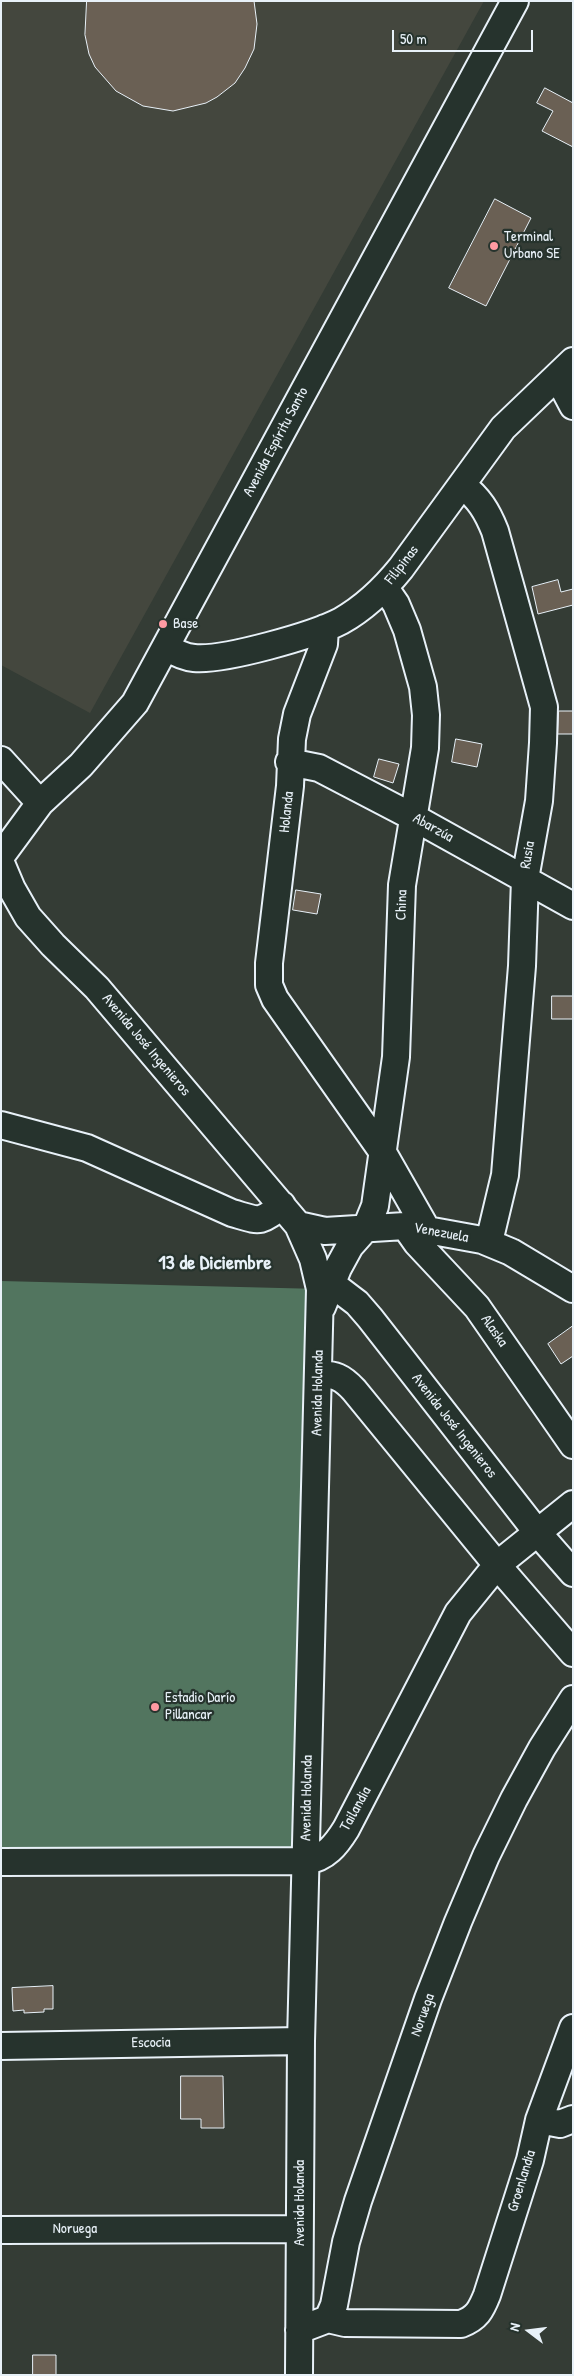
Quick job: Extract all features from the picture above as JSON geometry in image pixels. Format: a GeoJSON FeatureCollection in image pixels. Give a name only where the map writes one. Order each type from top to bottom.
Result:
{"type":"FeatureCollection","features":[{"type":"Feature","properties":{"kind":"street","name":"Avenida Espíritu Santo"},"geometry":{"type":"LineString","coordinates":[[1,856],[40,803],[81,765],[135,703],[515,1]]}},
{"type":"Feature","properties":{"kind":"street","name":"Filipinas"},"geometry":{"type":"LineString","coordinates":[[166,647],[185,656],[195,658],[215,657],[239,653],[325,628],[342,620],[385,588],[462,485],[484,451],[503,428],[573,361]]}},
{"type":"Feature","properties":{"kind":"street"},"geometry":{"type":"LineString","coordinates":[[554,380],[564,389],[573,406]]}},
{"type":"Feature","properties":{"kind":"street","name":"Rusia"},"geometry":{"type":"LineString","coordinates":[[462,485],[476,495],[486,509],[495,531],[544,707],[539,800],[525,880],[522,966],[505,1175],[489,1242]]}},
{"type":"Feature","properties":{"kind":"street","name":"China"},"geometry":{"type":"LineString","coordinates":[[319,1313],[350,1246],[366,1228],[375,1206],[396,1057],[402,885],[425,748],[426,715],[423,688],[406,630],[396,604],[385,588]]}},
{"type":"Feature","properties":{"kind":"street","name":"Holanda"},"geometry":{"type":"LineString","coordinates":[[275,999],[269,985],[269,963],[289,795],[290,762],[297,714],[322,651],[325,628]]}},
{"type":"Feature","properties":{"kind":"street"},"geometry":{"type":"LineString","coordinates":[[1,760],[40,803]]}},
{"type":"Feature","properties":{"kind":"street","name":"Abarzúa"},"geometry":{"type":"LineString","coordinates":[[290,762],[319,768],[413,816],[573,906]]}},
{"type":"Feature","properties":{"kind":"street","name":"Avenida José Ingenieros"},"geometry":{"type":"LineString","coordinates":[[1,863],[12,889],[28,916],[53,945],[97,988],[298,1225]]}},
{"type":"Feature","properties":{"kind":"street","name":"Alaska"},"geometry":{"type":"LineString","coordinates":[[275,999],[382,1151],[416,1228],[417,1243],[477,1307],[573,1445]]}},
{"type":"Feature","properties":{"kind":"street"},"geometry":{"type":"LineString","coordinates":[[1,1125],[87,1148],[232,1213],[254,1219],[266,1218],[282,1205]]}},
{"type":"Feature","properties":{"kind":"street","name":"Venezuela"},"geometry":{"type":"LineString","coordinates":[[298,1225],[325,1232],[366,1228],[416,1228],[489,1242],[511,1252],[573,1289]]}},
{"type":"Feature","properties":{"kind":"street","name":"Avenida Holanda"},"geometry":{"type":"LineString","coordinates":[[298,1225],[313,1259],[320,1289],[301,2041],[299,2375]]}},
{"type":"Feature","properties":{"kind":"street","name":"Avenida José Ingenieros"},"geometry":{"type":"LineString","coordinates":[[332,1284],[357,1302],[537,1532],[573,1573]]}},
{"type":"Feature","properties":{"kind":"street"},"geometry":{"type":"LineString","coordinates":[[318,1375],[334,1374],[349,1385],[497,1565],[573,1653]]}},
{"type":"Feature","properties":{"kind":"street","name":"Tailandia"},"geometry":{"type":"LineString","coordinates":[[1,1862],[306,1861],[315,1860],[327,1853],[336,1845],[346,1829],[458,1613],[478,1585],[497,1565],[573,1504]]}},
{"type":"Feature","properties":{"kind":"street","name":"Noruega"},"geometry":{"type":"LineString","coordinates":[[328,2319],[334,2305],[346,2242],[358,2201],[428,1999],[448,1948],[486,1856],[506,1816],[542,1748],[573,1700]]}},
{"type":"Feature","properties":{"kind":"street","name":"Groenlandia"},"geometry":{"type":"LineString","coordinates":[[328,2319],[345,2323],[461,2324],[473,2320],[481,2310],[530,2160],[539,2120],[573,2028]]}},
{"type":"Feature","properties":{"kind":"street","name":"Escocia"},"geometry":{"type":"LineString","coordinates":[[1,2046],[301,2041]]}},
{"type":"Feature","properties":{"kind":"street"},"geometry":{"type":"LineString","coordinates":[[539,2120],[560,2124],[573,2119]]}},
{"type":"Feature","properties":{"kind":"street","name":"Noruega"},"geometry":{"type":"LineString","coordinates":[[1,2230],[299,2229]]}},
{"type":"Feature","properties":{"kind":"street"},"geometry":{"type":"LineString","coordinates":[[299,2330],[328,2319]]}},
{"type":"Feature","properties":{"kind":"shaded area"},"geometry":{"type":"Polygon","coordinates":[[[1,1],[484,1],[90,713],[1,665],[1,1]]]}},
{"type":"Feature","properties":{"kind":"green space","name":"Estadio Darío Pillancar"},"geometry":{"type":"Polygon","coordinates":[[[1,1281],[320,1289],[306,1861],[1,1862],[1,1281]]]}},
{"type":"Feature","properties":{"kind":"building"},"geometry":{"type":"Polygon","coordinates":[[[87,1],[254,1],[257,24],[254,49],[235,83],[206,103],[173,111],[143,106],[116,91],[95,67],[89,54],[85,35],[87,1]]]}},
{"type":"Feature","properties":{"kind":"building"},"geometry":{"type":"Polygon","coordinates":[[[545,88],[573,103],[573,147],[542,131],[553,111],[537,103],[545,88]]]}},
{"type":"Feature","properties":{"kind":"building","name":"Terminal Urbano SE"},"geometry":{"type":"Polygon","coordinates":[[[495,199],[531,218],[486,306],[449,288],[495,199]]]}},
{"type":"Feature","properties":{"kind":"building"},"geometry":{"type":"Polygon","coordinates":[[[558,580],[561,592],[573,589],[573,605],[538,614],[532,587],[558,580]]]}},
{"type":"Feature","properties":{"kind":"building"},"geometry":{"type":"Polygon","coordinates":[[[559,711],[573,711],[573,734],[558,734],[559,711]]]}},
{"type":"Feature","properties":{"kind":"building"},"geometry":{"type":"Polygon","coordinates":[[[456,739],[482,744],[477,767],[452,762],[456,739]]]}},
{"type":"Feature","properties":{"kind":"building"},"geometry":{"type":"Polygon","coordinates":[[[379,759],[399,764],[393,783],[374,777],[379,759]]]}},
{"type":"Feature","properties":{"kind":"building"},"geometry":{"type":"Polygon","coordinates":[[[296,890],[321,894],[317,914],[293,910],[296,890]]]}},
{"type":"Feature","properties":{"kind":"building"},"geometry":{"type":"Polygon","coordinates":[[[552,996],[573,996],[573,1019],[552,1019],[552,996]]]}},
{"type":"Feature","properties":{"kind":"building"},"geometry":{"type":"Polygon","coordinates":[[[573,1326],[573,1356],[561,1364],[548,1344],[573,1326]]]}},
{"type":"Feature","properties":{"kind":"building"},"geometry":{"type":"Polygon","coordinates":[[[53,1986],[53,2009],[44,2009],[44,2012],[24,2013],[24,2010],[13,2011],[12,1988],[53,1986]]]}},
{"type":"Feature","properties":{"kind":"building"},"geometry":{"type":"Polygon","coordinates":[[[181,2076],[223,2076],[224,2128],[201,2128],[201,2119],[181,2119],[181,2076]]]}},
{"type":"Feature","properties":{"kind":"building"},"geometry":{"type":"Polygon","coordinates":[[[33,2355],[56,2355],[56,2375],[33,2375],[33,2355]]]}},
{"type":"Feature","properties":{"kind":"place","name":"Terminal Urbano SE"},"geometry":{"type":"Point","coordinates":[494,246]}},
{"type":"Feature","properties":{"kind":"place","name":"Base"},"geometry":{"type":"Point","coordinates":[163,624]}},
{"type":"Feature","properties":{"kind":"place","name":"Estadio Darío Pillancar"},"geometry":{"type":"Point","coordinates":[155,1707]}},
{"type":"Feature","properties":{"kind":"district","name":"13 de Diciembre"},"geometry":{"type":"Point","coordinates":[215,1264]}}]}
